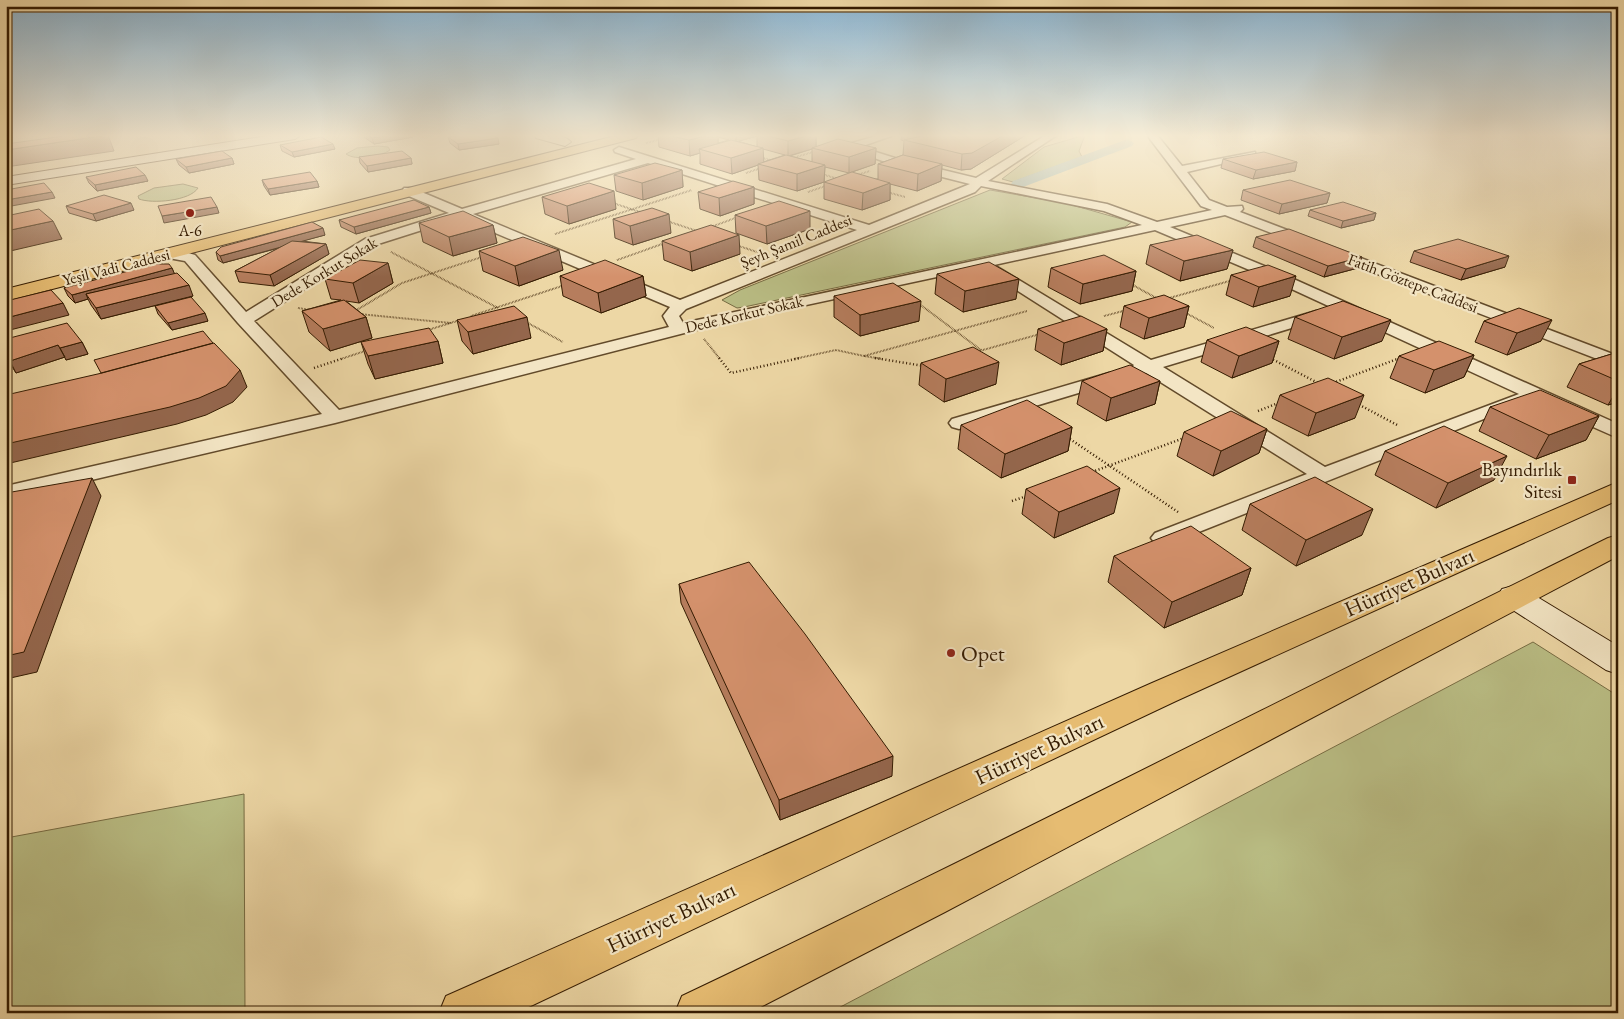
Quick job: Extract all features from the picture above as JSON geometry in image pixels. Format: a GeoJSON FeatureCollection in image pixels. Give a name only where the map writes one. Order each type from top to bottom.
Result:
{"type":"FeatureCollection","features":[{"type":"Feature","properties":{"kind":"main road","name":"Yeşil Vadi Caddesi"},"geometry":{"type":"LineString","coordinates":[[6,288],[418,183]]}},
{"type":"Feature","properties":{"kind":"main road","name":"Yeşil Vadi Caddesi"},"geometry":{"type":"LineString","coordinates":[[6,296],[437,183]]}},
{"type":"Feature","properties":{"kind":"main road","name":"Hürriyet Bulvarı"},"geometry":{"type":"LineString","coordinates":[[463,1013],[1148,699],[1618,490]]}},
{"type":"Feature","properties":{"kind":"main road"},"geometry":{"type":"LineString","coordinates":[[699,1013],[870,930],[1618,544]]}},
{"type":"Feature","properties":{"kind":"street","name":"Dede Korkut Sokak"},"geometry":{"type":"LineString","coordinates":[[244,320],[370,242],[460,213],[567,183]]}},
{"type":"Feature","properties":{"kind":"street"},"geometry":{"type":"LineString","coordinates":[[724,183],[871,230]]}},
{"type":"Feature","properties":{"kind":"street","name":"Şeyh Şamil Caddesi"},"geometry":{"type":"LineString","coordinates":[[686,304],[971,189],[977,183]]}},
{"type":"Feature","properties":{"kind":"street"},"geometry":{"type":"LineString","coordinates":[[981,183],[1107,208],[1157,226],[1343,307],[1618,432]]}},
{"type":"Feature","properties":{"kind":"street","name":"Fatih Göztepe Caddesi"},"geometry":{"type":"LineString","coordinates":[[1192,183],[1205,203],[1232,210],[1618,353]]}},
{"type":"Feature","properties":{"kind":"street"},"geometry":{"type":"LineString","coordinates":[[408,191],[598,270],[686,304],[726,317]]}},
{"type":"Feature","properties":{"kind":"street","name":"Fatih Göztepe Caddesi"},"geometry":{"type":"LineString","coordinates":[[1232,210],[1618,362]]}},
{"type":"Feature","properties":{"kind":"street","name":"Dede Korkut Sokak"},"geometry":{"type":"LineString","coordinates":[[6,493],[334,417],[726,317],[1232,210]]}},
{"type":"Feature","properties":{"kind":"street"},"geometry":{"type":"LineString","coordinates":[[190,258],[193,252],[208,243]]}},
{"type":"Feature","properties":{"kind":"street"},"geometry":{"type":"LineString","coordinates":[[168,254],[182,255],[190,258],[244,320],[334,417]]}},
{"type":"Feature","properties":{"kind":"street"},"geometry":{"type":"LineString","coordinates":[[981,262],[1323,475]]}},
{"type":"Feature","properties":{"kind":"street"},"geometry":{"type":"LineString","coordinates":[[686,304],[671,316],[686,327]]}},
{"type":"Feature","properties":{"kind":"street"},"geometry":{"type":"LineString","coordinates":[[959,423],[1343,307]]}},
{"type":"Feature","properties":{"kind":"street"},"geometry":{"type":"LineString","coordinates":[[1162,538],[1532,393]]}},
{"type":"Feature","properties":{"kind":"street"},"geometry":{"type":"LineString","coordinates":[[1520,593],[1618,646]]}},
{"type":"Feature","properties":{"kind":"street"},"geometry":{"type":"LineString","coordinates":[[1520,593],[1618,662]]}},
{"type":"Feature","properties":{"kind":"path"},"geometry":{"type":"LineString","coordinates":[[782,201],[836,183]]}},
{"type":"Feature","properties":{"kind":"path"},"geometry":{"type":"LineString","coordinates":[[879,190],[932,205]]}},
{"type":"Feature","properties":{"kind":"path"},"geometry":{"type":"LineString","coordinates":[[607,200],[651,216]]}},
{"type":"Feature","properties":{"kind":"path"},"geometry":{"type":"LineString","coordinates":[[706,228],[740,216]]}},
{"type":"Feature","properties":{"kind":"path"},"geometry":{"type":"LineString","coordinates":[[660,219],[697,232],[689,234]]}},
{"type":"Feature","properties":{"kind":"path"},"geometry":{"type":"LineString","coordinates":[[470,317],[671,241]]}},
{"type":"Feature","properties":{"kind":"path"},"geometry":{"type":"LineString","coordinates":[[734,244],[789,263]]}},
{"type":"Feature","properties":{"kind":"path"},"geometry":{"type":"LineString","coordinates":[[384,248],[506,312]]}},
{"type":"Feature","properties":{"kind":"path"},"geometry":{"type":"LineString","coordinates":[[889,282],[982,350]]}},
{"type":"Feature","properties":{"kind":"path"},"geometry":{"type":"LineString","coordinates":[[301,302],[293,308],[312,310]]}},
{"type":"Feature","properties":{"kind":"path"},"geometry":{"type":"LineString","coordinates":[[686,327],[731,374],[836,350],[864,356],[1048,305]]}},
{"type":"Feature","properties":{"kind":"path"},"geometry":{"type":"LineString","coordinates":[[423,332],[460,320]]}},
{"type":"Feature","properties":{"kind":"path"},"geometry":{"type":"LineString","coordinates":[[524,321],[583,352]]}},
{"type":"Feature","properties":{"kind":"path"},"geometry":{"type":"LineString","coordinates":[[295,375],[377,347]]}},
{"type":"Feature","properties":{"kind":"path"},"geometry":{"type":"LineString","coordinates":[[1060,433],[1197,525]]}},
{"type":"Feature","properties":{"kind":"green space"},"geometry":{"type":"Polygon","coordinates":[[[183,184],[198,188],[179,199],[153,201],[139,199],[138,196],[154,188],[183,184]]]}},
{"type":"Feature","properties":{"kind":"green space"},"geometry":{"type":"Polygon","coordinates":[[[990,190],[1065,203],[1132,222],[1125,227],[744,307],[737,308],[722,300],[740,290],[990,190]]]}},
{"type":"Feature","properties":{"kind":"green space"},"geometry":{"type":"Polygon","coordinates":[[[1533,642],[1618,696],[1618,1013],[829,1013],[1533,642]]]}},
{"type":"Feature","properties":{"kind":"green space"},"geometry":{"type":"Polygon","coordinates":[[[244,794],[245,1013],[6,1013],[6,838],[244,794]]]}},
{"type":"Feature","properties":{"kind":"building"},"geometry":{"type":"Polygon","coordinates":[[[44,183],[52,192],[6,200],[6,190],[44,183]]]}},
{"type":"Feature","properties":{"kind":"building"},"geometry":{"type":"Polygon","coordinates":[[[92,183],[107,183],[95,185],[92,183]]]}},
{"type":"Feature","properties":{"kind":"building"},"geometry":{"type":"Polygon","coordinates":[[[264,183],[307,183],[268,189],[264,183]]]}},
{"type":"Feature","properties":{"kind":"building"},"geometry":{"type":"Polygon","coordinates":[[[589,183],[614,191],[567,206],[542,197],[589,183]]]}},
{"type":"Feature","properties":{"kind":"building"},"geometry":{"type":"Polygon","coordinates":[[[728,183],[738,183],[754,187],[719,198],[698,192],[728,183]]]}},
{"type":"Feature","properties":{"kind":"building"},"geometry":{"type":"Polygon","coordinates":[[[826,183],[890,183],[863,193],[826,183]]]}},
{"type":"Feature","properties":{"kind":"building"},"geometry":{"type":"Polygon","coordinates":[[[1278,183],[1298,183],[1330,193],[1282,204],[1243,190],[1278,183]]]}},
{"type":"Feature","properties":{"kind":"building"},"geometry":{"type":"Polygon","coordinates":[[[104,195],[131,203],[93,214],[66,206],[104,195]]]}},
{"type":"Feature","properties":{"kind":"building"},"geometry":{"type":"Polygon","coordinates":[[[211,197],[217,207],[162,216],[158,206],[211,197]]]}},
{"type":"Feature","properties":{"kind":"building"},"geometry":{"type":"Polygon","coordinates":[[[414,200],[429,207],[354,227],[339,220],[414,200]]]}},
{"type":"Feature","properties":{"kind":"building"},"geometry":{"type":"Polygon","coordinates":[[[779,201],[810,211],[766,226],[735,215],[779,201]]]}},
{"type":"Feature","properties":{"kind":"building"},"geometry":{"type":"Polygon","coordinates":[[[1343,202],[1376,213],[1343,221],[1310,210],[1343,202]]]}},
{"type":"Feature","properties":{"kind":"building"},"geometry":{"type":"Polygon","coordinates":[[[652,208],[669,214],[630,226],[613,219],[652,208]]]}},
{"type":"Feature","properties":{"kind":"building"},"geometry":{"type":"Polygon","coordinates":[[[39,209],[53,221],[6,231],[6,216],[39,209]]]}},
{"type":"Feature","properties":{"kind":"building"},"geometry":{"type":"Polygon","coordinates":[[[463,211],[493,225],[449,237],[419,223],[463,211]]]}},
{"type":"Feature","properties":{"kind":"building"},"geometry":{"type":"Polygon","coordinates":[[[312,222],[323,228],[220,256],[216,252],[221,247],[312,222]]]}},
{"type":"Feature","properties":{"kind":"building"},"geometry":{"type":"Polygon","coordinates":[[[711,225],[739,235],[690,252],[662,241],[711,225]]]}},
{"type":"Feature","properties":{"kind":"building"},"geometry":{"type":"Polygon","coordinates":[[[1289,229],[1362,257],[1328,266],[1256,237],[1289,229]]]}},
{"type":"Feature","properties":{"kind":"building"},"geometry":{"type":"Polygon","coordinates":[[[1197,235],[1233,250],[1184,261],[1150,245],[1197,235]]]}},
{"type":"Feature","properties":{"kind":"building"},"geometry":{"type":"Polygon","coordinates":[[[523,237],[559,250],[515,266],[479,251],[523,237]]]}},
{"type":"Feature","properties":{"kind":"building"},"geometry":{"type":"Polygon","coordinates":[[[1458,239],[1509,256],[1466,269],[1414,251],[1458,239]]]}},
{"type":"Feature","properties":{"kind":"building"},"geometry":{"type":"Polygon","coordinates":[[[292,241],[326,244],[270,275],[235,271],[292,241]]]}},
{"type":"Feature","properties":{"kind":"building"},"geometry":{"type":"Polygon","coordinates":[[[1104,255],[1136,271],[1083,284],[1051,268],[1104,255]]]}},
{"type":"Feature","properties":{"kind":"building"},"geometry":{"type":"Polygon","coordinates":[[[360,260],[388,263],[353,283],[325,279],[360,260]]]}},
{"type":"Feature","properties":{"kind":"building"},"geometry":{"type":"Polygon","coordinates":[[[605,260],[643,276],[598,293],[560,276],[605,260]]]}},
{"type":"Feature","properties":{"kind":"building"},"geometry":{"type":"Polygon","coordinates":[[[989,262],[1019,279],[965,291],[937,274],[989,262]]]}},
{"type":"Feature","properties":{"kind":"building"},"geometry":{"type":"Polygon","coordinates":[[[155,264],[169,264],[172,268],[72,295],[64,288],[155,264]]]}},
{"type":"Feature","properties":{"kind":"building"},"geometry":{"type":"Polygon","coordinates":[[[1268,265],[1296,276],[1259,287],[1231,275],[1268,265]]]}},
{"type":"Feature","properties":{"kind":"building"},"geometry":{"type":"Polygon","coordinates":[[[177,273],[189,285],[96,308],[86,294],[177,273]]]}},
{"type":"Feature","properties":{"kind":"building"},"geometry":{"type":"Polygon","coordinates":[[[893,283],[921,301],[860,315],[834,296],[893,283]]]}},
{"type":"Feature","properties":{"kind":"building"},"geometry":{"type":"Polygon","coordinates":[[[51,290],[63,303],[6,318],[6,301],[51,290]]]}},
{"type":"Feature","properties":{"kind":"building"},"geometry":{"type":"Polygon","coordinates":[[[1164,295],[1189,306],[1149,318],[1124,306],[1164,295]]]}},
{"type":"Feature","properties":{"kind":"building"},"geometry":{"type":"Polygon","coordinates":[[[191,297],[205,313],[168,323],[155,306],[191,297]]]}},
{"type":"Feature","properties":{"kind":"building"},"geometry":{"type":"Polygon","coordinates":[[[344,300],[366,317],[323,329],[302,311],[344,300]]]}},
{"type":"Feature","properties":{"kind":"building"},"geometry":{"type":"Polygon","coordinates":[[[1343,301],[1391,320],[1342,337],[1295,317],[1343,301]]]}},
{"type":"Feature","properties":{"kind":"building"},"geometry":{"type":"Polygon","coordinates":[[[514,306],[527,317],[468,332],[457,320],[514,306]]]}},
{"type":"Feature","properties":{"kind":"building"},"geometry":{"type":"Polygon","coordinates":[[[1519,308],[1552,320],[1517,333],[1484,321],[1519,308]]]}},
{"type":"Feature","properties":{"kind":"building"},"geometry":{"type":"Polygon","coordinates":[[[1081,316],[1107,329],[1064,343],[1038,329],[1081,316]]]}},
{"type":"Feature","properties":{"kind":"building"},"geometry":{"type":"Polygon","coordinates":[[[67,323],[82,342],[60,348],[58,345],[10,361],[6,355],[6,339],[67,323]]]}},
{"type":"Feature","properties":{"kind":"building"},"geometry":{"type":"Polygon","coordinates":[[[1246,327],[1279,341],[1239,356],[1207,340],[1246,327]]]}},
{"type":"Feature","properties":{"kind":"building"},"geometry":{"type":"Polygon","coordinates":[[[429,328],[438,341],[368,356],[361,342],[429,328]]]}},
{"type":"Feature","properties":{"kind":"building"},"geometry":{"type":"Polygon","coordinates":[[[203,331],[213,343],[101,373],[94,360],[203,331]]]}},
{"type":"Feature","properties":{"kind":"building"},"geometry":{"type":"Polygon","coordinates":[[[1439,341],[1474,355],[1434,370],[1399,356],[1439,341]]]}},
{"type":"Feature","properties":{"kind":"building"},"geometry":{"type":"Polygon","coordinates":[[[214,343],[240,370],[226,386],[199,398],[170,407],[6,444],[6,395],[102,373],[214,343]]]}},
{"type":"Feature","properties":{"kind":"building"},"geometry":{"type":"Polygon","coordinates":[[[973,347],[999,362],[946,379],[921,363],[973,347]]]}},
{"type":"Feature","properties":{"kind":"building"},"geometry":{"type":"Polygon","coordinates":[[[1618,352],[1618,381],[1579,364],[1618,352]]]}},
{"type":"Feature","properties":{"kind":"building"},"geometry":{"type":"Polygon","coordinates":[[[1130,365],[1160,381],[1111,398],[1082,381],[1130,365]]]}},
{"type":"Feature","properties":{"kind":"building"},"geometry":{"type":"Polygon","coordinates":[[[1328,378],[1364,395],[1316,413],[1280,395],[1328,378]]]}},
{"type":"Feature","properties":{"kind":"building"},"geometry":{"type":"Polygon","coordinates":[[[1540,390],[1599,416],[1549,435],[1490,407],[1540,390]]]}},
{"type":"Feature","properties":{"kind":"building"},"geometry":{"type":"Polygon","coordinates":[[[1027,400],[1072,427],[1005,454],[961,425],[1027,400]]]}},
{"type":"Feature","properties":{"kind":"building"},"geometry":{"type":"Polygon","coordinates":[[[1231,411],[1267,429],[1221,451],[1184,432],[1231,411]]]}},
{"type":"Feature","properties":{"kind":"building"},"geometry":{"type":"Polygon","coordinates":[[[1444,426],[1507,456],[1448,483],[1385,451],[1444,426]]]}},
{"type":"Feature","properties":{"kind":"building"},"geometry":{"type":"Polygon","coordinates":[[[1087,466],[1120,488],[1059,512],[1026,489],[1087,466]]]}},
{"type":"Feature","properties":{"kind":"building"},"geometry":{"type":"Polygon","coordinates":[[[1315,477],[1373,509],[1306,540],[1250,504],[1315,477]]]}},
{"type":"Feature","properties":{"kind":"building"},"geometry":{"type":"Polygon","coordinates":[[[92,478],[24,652],[6,656],[6,493],[92,478]]]}},
{"type":"Feature","properties":{"kind":"building"},"geometry":{"type":"Polygon","coordinates":[[[1191,526],[1251,568],[1172,602],[1114,556],[1191,526]]]}},
{"type":"Feature","properties":{"kind":"building"},"geometry":{"type":"Polygon","coordinates":[[[749,562],[805,634],[893,756],[779,800],[679,584],[749,562]]]}},
{"type":"Feature","properties":{"kind":"waterway"},"geometry":{"type":"LineString","coordinates":[[1018,184],[1022,183]]}},
{"type":"Feature","properties":{"kind":"place","name":"A-6"},"geometry":{"type":"Point","coordinates":[190,213]}},
{"type":"Feature","properties":{"kind":"place","name":"Bayındırlık Sitesi"},"geometry":{"type":"Point","coordinates":[1572,480]}},
{"type":"Feature","properties":{"kind":"place","name":"Opet"},"geometry":{"type":"Point","coordinates":[951,653]}}]}
